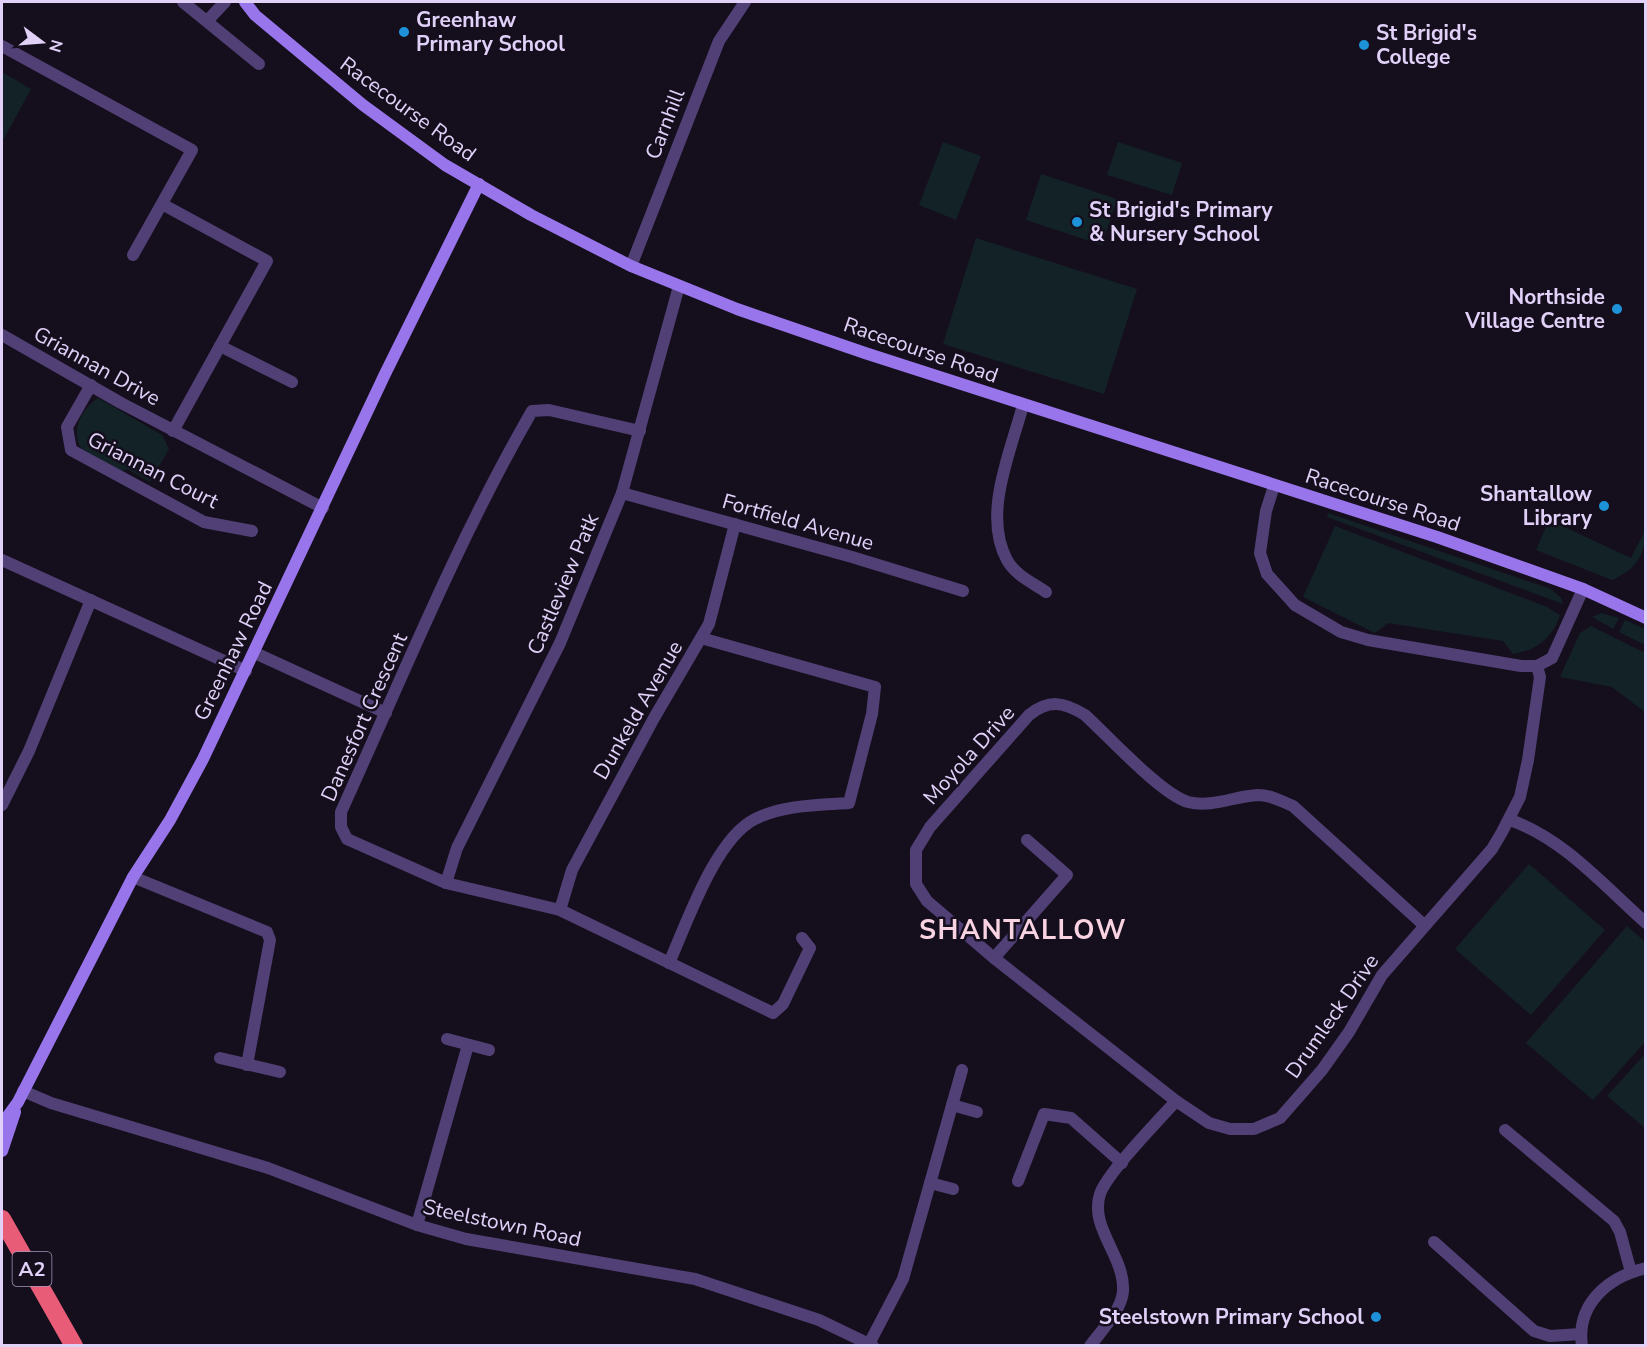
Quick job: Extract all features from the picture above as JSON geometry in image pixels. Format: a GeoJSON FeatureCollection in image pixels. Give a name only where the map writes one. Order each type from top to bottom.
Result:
{"type":"FeatureCollection","features":[{"type":"Feature","properties":{"kind":"highway","name":"A2"},"geometry":{"type":"LineString","coordinates":[[2,1219],[74,1346]]}},
{"type":"Feature","properties":{"kind":"main road","name":"Racecourse Road"},"geometry":{"type":"LineString","coordinates":[[245,2],[255,15],[363,105],[445,165],[531,215],[632,266],[737,309],[1023,405],[1437,537],[1583,590],[1646,618]]}},
{"type":"Feature","properties":{"kind":"main road","name":"Greenhaw Road"},"geometry":{"type":"LineString","coordinates":[[2,1124],[21,1097],[133,877],[170,820],[246,671],[426,289],[480,184]]}},
{"type":"Feature","properties":{"kind":"main road"},"geometry":{"type":"LineString","coordinates":[[2,1150],[21,1097]]}},
{"type":"Feature","properties":{"kind":"street"},"geometry":{"type":"LineString","coordinates":[[183,2],[259,64]]}},
{"type":"Feature","properties":{"kind":"street"},"geometry":{"type":"LineString","coordinates":[[207,21],[225,2]]}},
{"type":"Feature","properties":{"kind":"street","name":"Carnhill"},"geometry":{"type":"LineString","coordinates":[[632,266],[719,41],[745,2]]}},
{"type":"Feature","properties":{"kind":"street"},"geometry":{"type":"LineString","coordinates":[[2,46],[192,150],[133,255]]}},
{"type":"Feature","properties":{"kind":"street"},"geometry":{"type":"LineString","coordinates":[[162,204],[267,261],[173,431]]}},
{"type":"Feature","properties":{"kind":"street","name":"Castleview Patk"},"geometry":{"type":"LineString","coordinates":[[446,883],[457,848],[560,643],[622,493],[679,286]]}},
{"type":"Feature","properties":{"kind":"street","name":"Griannan Drive"},"geometry":{"type":"LineString","coordinates":[[2,334],[173,431],[323,508]]}},
{"type":"Feature","properties":{"kind":"street"},"geometry":{"type":"LineString","coordinates":[[220,346],[292,382]]}},
{"type":"Feature","properties":{"kind":"street","name":"Griannan Court"},"geometry":{"type":"LineString","coordinates":[[91,385],[67,427],[70,450],[204,522],[252,531]]}},
{"type":"Feature","properties":{"kind":"street"},"geometry":{"type":"LineString","coordinates":[[1023,405],[1004,472],[998,538],[1008,561],[1018,573],[1046,592]]}},
{"type":"Feature","properties":{"kind":"street","name":"Danesfort Crescent"},"geometry":{"type":"LineString","coordinates":[[640,431],[549,410],[532,411],[489,490],[386,713],[341,812],[340,827],[347,839],[446,883],[560,910],[773,1013],[783,1004],[810,948],[802,938]]}},
{"type":"Feature","properties":{"kind":"street"},"geometry":{"type":"LineString","coordinates":[[1274,486],[1266,511],[1260,553],[1266,574],[1295,604],[1341,632],[1368,640],[1521,666],[1537,666],[1552,658],[1583,590]]}},
{"type":"Feature","properties":{"kind":"street","name":"Fortfield Avenue"},"geometry":{"type":"LineString","coordinates":[[622,493],[963,591]]}},
{"type":"Feature","properties":{"kind":"street","name":"Dunkeld Avenue"},"geometry":{"type":"LineString","coordinates":[[560,910],[572,870],[648,728],[709,624],[735,524]]}},
{"type":"Feature","properties":{"kind":"street"},"geometry":{"type":"LineString","coordinates":[[2,560],[246,671]]}},
{"type":"Feature","properties":{"kind":"street"},"geometry":{"type":"LineString","coordinates":[[2,806],[29,751],[91,600]]}},
{"type":"Feature","properties":{"kind":"street"},"geometry":{"type":"LineString","coordinates":[[669,963],[728,843],[753,819],[782,809],[849,803],[872,714],[875,687],[701,638]]}},
{"type":"Feature","properties":{"kind":"street"},"geometry":{"type":"LineString","coordinates":[[255,652],[386,713]]}},
{"type":"Feature","properties":{"kind":"street","name":"Drumleck Drive"},"geometry":{"type":"LineString","coordinates":[[1176,1101],[1209,1123],[1230,1129],[1254,1129],[1280,1118],[1322,1070],[1349,1032],[1382,975],[1492,849],[1510,820],[1520,797],[1528,760],[1540,677],[1537,666]]}},
{"type":"Feature","properties":{"kind":"street","name":"Moyola Drive"},"geometry":{"type":"LineString","coordinates":[[1176,1101],[994,958],[927,901],[916,884],[916,850],[930,827],[1029,716],[1042,705],[1070,706],[1085,715],[1170,792],[1188,802],[1208,803],[1257,795],[1272,797],[1293,807],[1425,926]]}},
{"type":"Feature","properties":{"kind":"street"},"geometry":{"type":"LineString","coordinates":[[1510,820],[1539,832],[1559,846],[1646,923]]}},
{"type":"Feature","properties":{"kind":"street"},"geometry":{"type":"LineString","coordinates":[[994,958],[1067,874],[1027,840]]}},
{"type":"Feature","properties":{"kind":"street"},"geometry":{"type":"LineString","coordinates":[[133,877],[267,932],[270,940],[247,1065]]}},
{"type":"Feature","properties":{"kind":"street"},"geometry":{"type":"LineString","coordinates":[[447,1039],[489,1050]]}},
{"type":"Feature","properties":{"kind":"street"},"geometry":{"type":"LineString","coordinates":[[417,1226],[468,1045]]}},
{"type":"Feature","properties":{"kind":"street"},"geometry":{"type":"LineString","coordinates":[[220,1058],[280,1072]]}},
{"type":"Feature","properties":{"kind":"street"},"geometry":{"type":"LineString","coordinates":[[871,1345],[903,1279],[962,1070]]}},
{"type":"Feature","properties":{"kind":"street","name":"Steelstown Road"},"geometry":{"type":"LineString","coordinates":[[21,1097],[51,1103],[268,1168],[417,1226],[477,1241],[695,1280],[819,1320],[871,1345]]}},
{"type":"Feature","properties":{"kind":"street"},"geometry":{"type":"LineString","coordinates":[[1090,1346],[1117,1308],[1123,1292],[1121,1274],[1102,1231],[1098,1208],[1101,1193],[1122,1163],[1176,1101]]}},
{"type":"Feature","properties":{"kind":"street"},"geometry":{"type":"LineString","coordinates":[[952,1105],[977,1113]]}},
{"type":"Feature","properties":{"kind":"street"},"geometry":{"type":"LineString","coordinates":[[1018,1181],[1044,1114],[1071,1118],[1122,1163]]}},
{"type":"Feature","properties":{"kind":"street"},"geometry":{"type":"LineString","coordinates":[[1504,1130],[1614,1221],[1620,1232],[1630,1272]]}},
{"type":"Feature","properties":{"kind":"street"},"geometry":{"type":"LineString","coordinates":[[930,1183],[953,1189]]}},
{"type":"Feature","properties":{"kind":"street"},"geometry":{"type":"LineString","coordinates":[[1434,1242],[1534,1331],[1550,1336],[1582,1340],[1585,1315],[1593,1297],[1613,1280],[1646,1268]]}},
{"type":"Feature","properties":{"kind":"shaded area"},"geometry":{"type":"Polygon","coordinates":[[[2,72],[31,89],[2,142],[2,72]]]}},
{"type":"Feature","properties":{"kind":"shaded area"},"geometry":{"type":"Polygon","coordinates":[[[943,142],[981,156],[956,220],[919,205],[943,142]]]}},
{"type":"Feature","properties":{"kind":"shaded area"},"geometry":{"type":"Polygon","coordinates":[[[1118,142],[1182,163],[1172,195],[1107,175],[1118,142]]]}},
{"type":"Feature","properties":{"kind":"shaded area"},"geometry":{"type":"Polygon","coordinates":[[[1041,174],[1117,199],[1102,245],[1026,220],[1041,174]]]}},
{"type":"Feature","properties":{"kind":"shaded area"},"geometry":{"type":"Polygon","coordinates":[[[976,238],[1137,289],[1104,394],[943,344],[976,238]]]}},
{"type":"Feature","properties":{"kind":"shaded area"},"geometry":{"type":"Polygon","coordinates":[[[98,398],[162,435],[169,449],[150,482],[127,469],[122,472],[82,449],[78,443],[77,428],[82,414],[98,398]]]}},
{"type":"Feature","properties":{"kind":"shaded area"},"geometry":{"type":"Polygon","coordinates":[[[1328,513],[1551,589],[1561,598],[1563,604],[1327,517],[1328,513]]]}},
{"type":"Feature","properties":{"kind":"shaded area"},"geometry":{"type":"Polygon","coordinates":[[[1556,523],[1631,558],[1645,531],[1644,547],[1638,561],[1627,572],[1612,580],[1536,550],[1546,527],[1556,523]]]}},
{"type":"Feature","properties":{"kind":"shaded area"},"geometry":{"type":"Polygon","coordinates":[[[1335,526],[1547,607],[1560,615],[1557,623],[1553,631],[1542,642],[1529,650],[1513,654],[1503,641],[1388,623],[1375,633],[1303,597],[1335,526]]]}},
{"type":"Feature","properties":{"kind":"shaded area"},"geometry":{"type":"Polygon","coordinates":[[[1601,613],[1619,618],[1613,629],[1592,617],[1601,613]]]}},
{"type":"Feature","properties":{"kind":"shaded area"},"geometry":{"type":"Polygon","coordinates":[[[1625,620],[1645,629],[1645,645],[1619,632],[1625,620]]]}},
{"type":"Feature","properties":{"kind":"shaded area"},"geometry":{"type":"Polygon","coordinates":[[[1591,626],[1645,653],[1645,712],[1612,687],[1560,677],[1580,633],[1591,626]]]}},
{"type":"Feature","properties":{"kind":"shaded area"},"geometry":{"type":"Polygon","coordinates":[[[1529,864],[1605,930],[1531,1015],[1455,949],[1529,864]]]}},
{"type":"Feature","properties":{"kind":"shaded area"},"geometry":{"type":"Polygon","coordinates":[[[1627,926],[1645,942],[1645,1042],[1593,1100],[1526,1043],[1627,926]]]}},
{"type":"Feature","properties":{"kind":"shaded area"},"geometry":{"type":"Polygon","coordinates":[[[1645,1054],[1645,1128],[1607,1096],[1645,1054]]]}},
{"type":"Feature","properties":{"kind":"place","name":"Greenhaw Primary School"},"geometry":{"type":"Point","coordinates":[404,32]}},
{"type":"Feature","properties":{"kind":"place","name":"St Brigid's College"},"geometry":{"type":"Point","coordinates":[1364,45]}},
{"type":"Feature","properties":{"kind":"place","name":"St Brigid's Primary & Nursery School"},"geometry":{"type":"Point","coordinates":[1077,222]}},
{"type":"Feature","properties":{"kind":"place","name":"Northside Village Centre"},"geometry":{"type":"Point","coordinates":[1617,309]}},
{"type":"Feature","properties":{"kind":"place","name":"Shantallow Library"},"geometry":{"type":"Point","coordinates":[1604,506]}},
{"type":"Feature","properties":{"kind":"place","name":"Steelstown Primary School"},"geometry":{"type":"Point","coordinates":[1376,1317]}},
{"type":"Feature","properties":{"kind":"district","name":"SHANTALLOW"},"geometry":{"type":"Point","coordinates":[1023,930]}}]}
